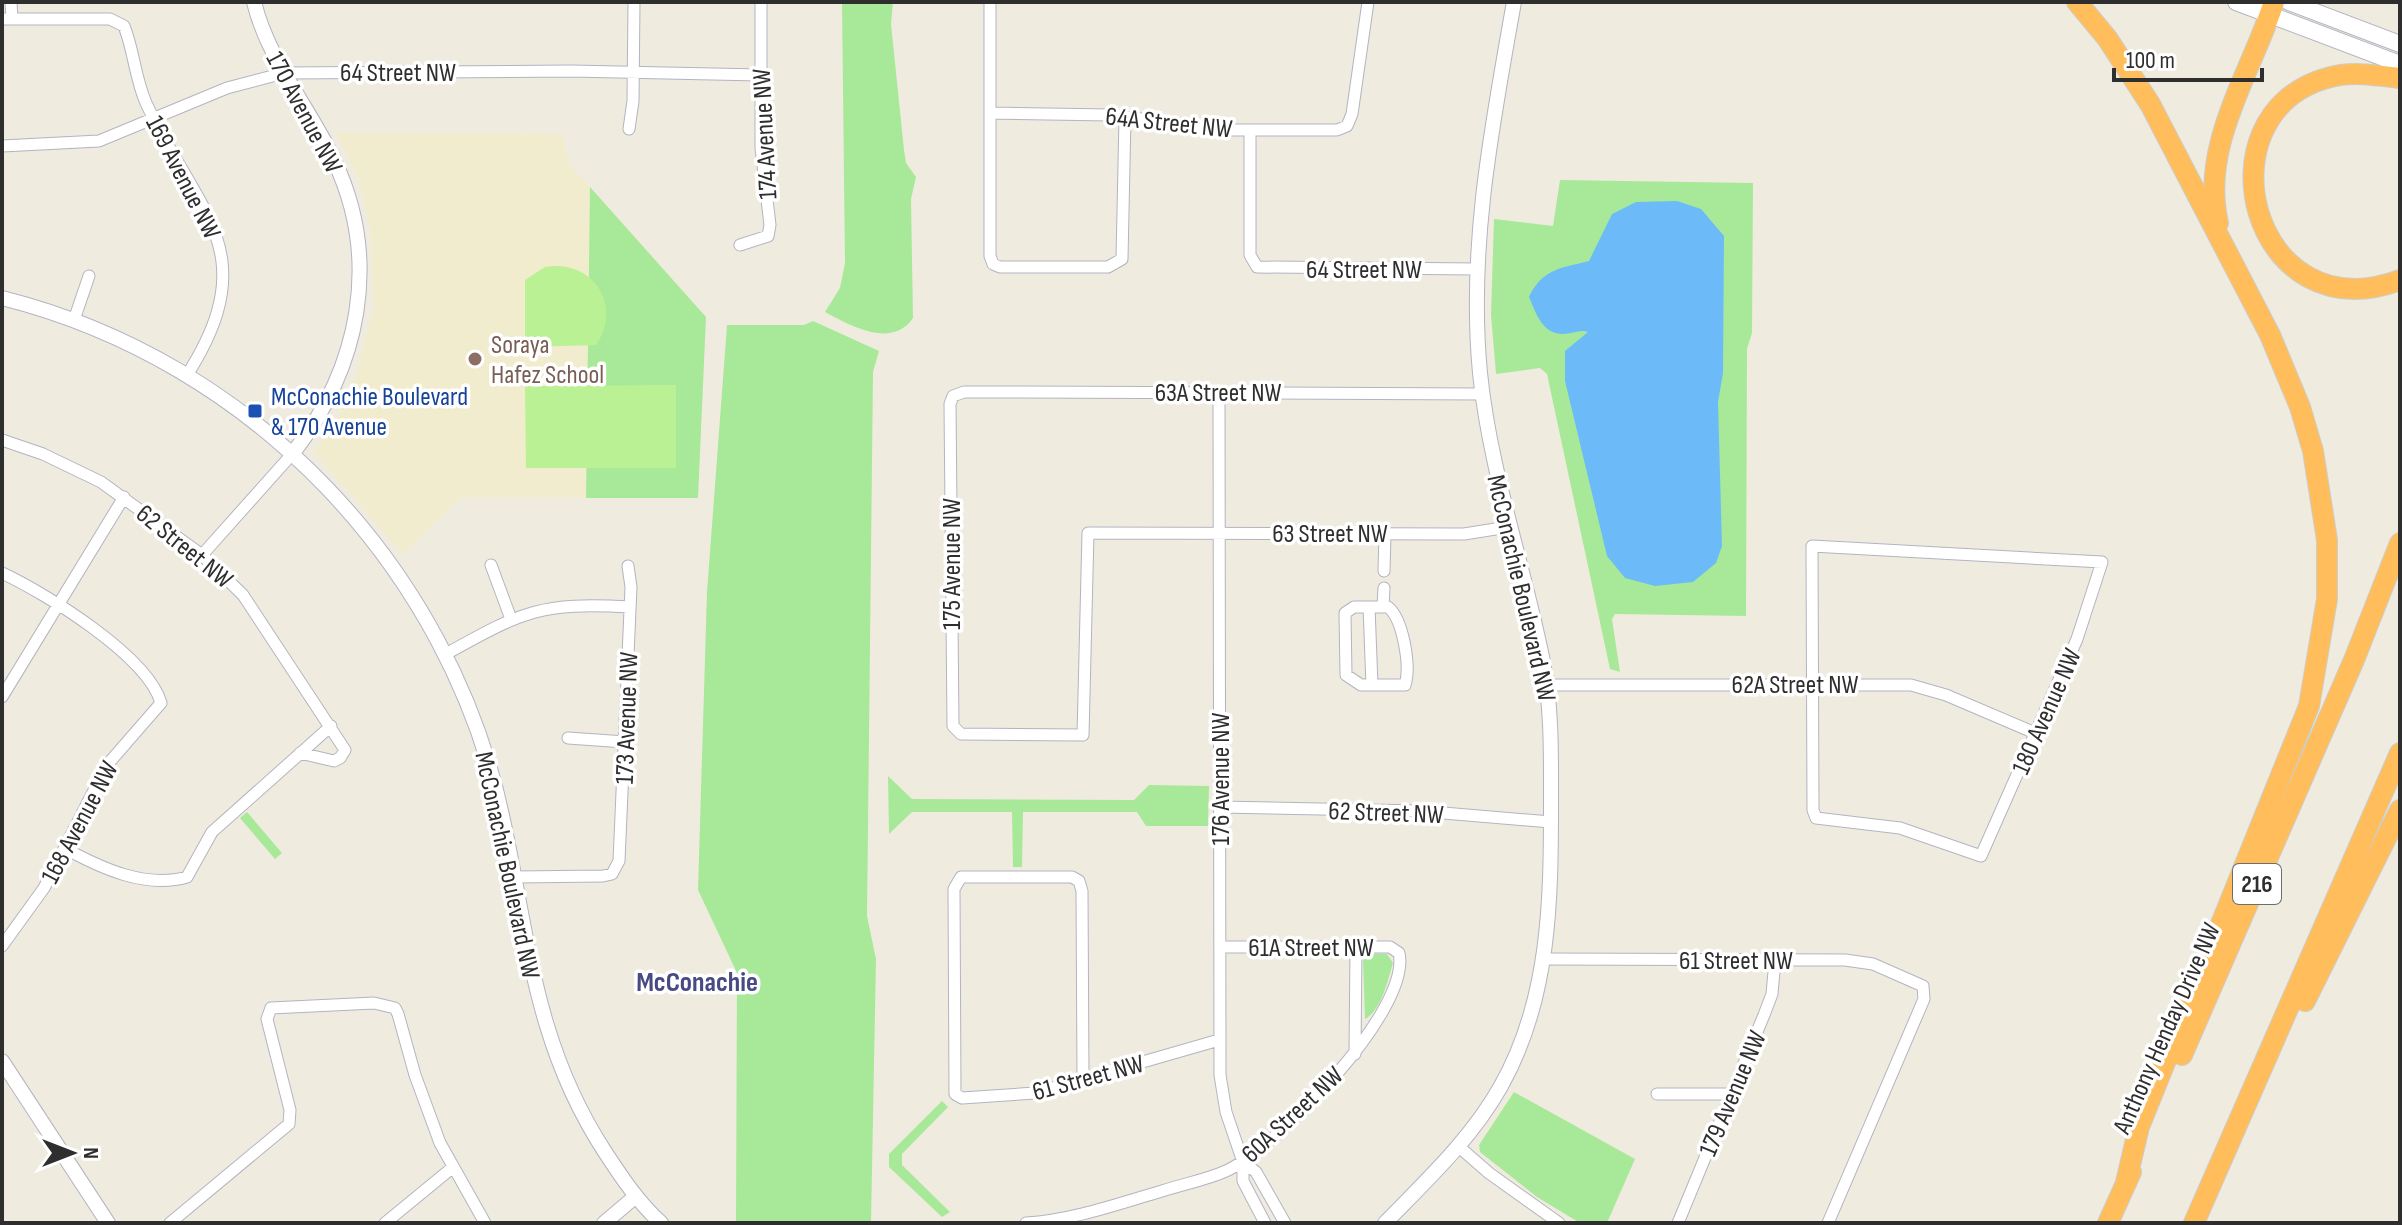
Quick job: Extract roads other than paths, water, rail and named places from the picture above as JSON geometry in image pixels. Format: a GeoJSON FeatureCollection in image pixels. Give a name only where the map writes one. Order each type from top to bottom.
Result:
{"type":"FeatureCollection","features":[{"type":"Feature","properties":{"kind":"highway"},"geometry":{"type":"LineString","coordinates":[[2077,2],[2127,66],[2231,260],[2285,369],[2313,451],[2327,540],[2327,599],[2309,706],[2139,1127],[2126,1182]]}},
{"type":"Feature","properties":{"kind":"highway"},"geometry":{"type":"LineString","coordinates":[[2231,260],[2215,211],[2213,177],[2224,132],[2272,8]]}},
{"type":"Feature","properties":{"kind":"highway"},"geometry":{"type":"LineString","coordinates":[[2400,78],[2368,74],[2325,78],[2291,99],[2276,113],[2261,139],[2252,188],[2261,226],[2277,250],[2300,271],[2318,282],[2358,289],[2374,289],[2400,280]]}},
{"type":"Feature","properties":{"kind":"highway","name":"Anthony Henday Drive NW"},"geometry":{"type":"LineString","coordinates":[[2108,1223],[2348,674],[2400,543]]}},
{"type":"Feature","properties":{"kind":"highway"},"geometry":{"type":"LineString","coordinates":[[2194,1223],[2400,753]]}},
{"type":"Feature","properties":{"kind":"highway"},"geometry":{"type":"LineString","coordinates":[[2239,1120],[2268,1074],[2400,810]]}},
{"type":"Feature","properties":{"kind":"main road"},"geometry":{"type":"LineString","coordinates":[[2236,2],[2272,8],[2400,64]]}},
{"type":"Feature","properties":{"kind":"main road"},"geometry":{"type":"LineString","coordinates":[[2289,2],[2400,44]]}},
{"type":"Feature","properties":{"kind":"street"},"geometry":{"type":"LineString","coordinates":[[7,19],[11,2]]}},
{"type":"Feature","properties":{"kind":"street","name":"170 Avenue NW"},"geometry":{"type":"LineString","coordinates":[[202,555],[293,453],[321,415],[339,381],[356,329],[360,272],[353,220],[341,177],[284,73],[254,2]]}},
{"type":"Feature","properties":{"kind":"street"},"geometry":{"type":"LineString","coordinates":[[629,129],[634,2]]}},
{"type":"Feature","properties":{"kind":"street","name":"174 Avenue NW"},"geometry":{"type":"LineString","coordinates":[[740,245],[768,236],[770,225],[761,148],[761,2]]}},
{"type":"Feature","properties":{"kind":"street"},"geometry":{"type":"LineString","coordinates":[[990,2],[990,256],[993,264],[1000,267],[1108,267],[1122,259],[1125,117]]}},
{"type":"Feature","properties":{"kind":"street","name":"64A Street NW"},"geometry":{"type":"LineString","coordinates":[[990,113],[1125,117],[1250,131],[1337,130],[1347,126],[1352,114],[1368,2]]}},
{"type":"Feature","properties":{"kind":"street","name":"McConachie Boulevard NW"},"geometry":{"type":"LineString","coordinates":[[1385,1223],[1458,1146],[1487,1109],[1515,1059],[1544,959],[1551,896],[1546,685],[1508,527],[1483,394],[1476,269],[1482,189],[1514,2]]}},
{"type":"Feature","properties":{"kind":"street","name":"169 Avenue NW"},"geometry":{"type":"LineString","coordinates":[[7,19],[121,22],[126,31],[138,81],[155,119],[212,221],[223,259],[222,301],[217,320],[187,375]]}},
{"type":"Feature","properties":{"kind":"street","name":"64 Street NW"},"geometry":{"type":"LineString","coordinates":[[2,146],[85,144],[113,137],[227,88],[284,73],[571,71],[760,75]]}},
{"type":"Feature","properties":{"kind":"street","name":"64 Street NW"},"geometry":{"type":"LineString","coordinates":[[1250,131],[1250,255],[1253,264],[1263,268],[1476,269]]}},
{"type":"Feature","properties":{"kind":"street"},"geometry":{"type":"LineString","coordinates":[[74,320],[89,276]]}},
{"type":"Feature","properties":{"kind":"street","name":"McConachie Boulevard NW"},"geometry":{"type":"LineString","coordinates":[[2,298],[74,320],[135,347],[187,375],[249,418],[293,453],[368,533],[408,588],[446,654],[488,760],[515,877],[536,992],[562,1075],[597,1139],[636,1196],[661,1223]]}},
{"type":"Feature","properties":{"kind":"street","name":"63A Street NW"},"geometry":{"type":"LineString","coordinates":[[953,396],[970,392],[1483,394]]}},
{"type":"Feature","properties":{"kind":"street","name":"176 Avenue NW"},"geometry":{"type":"LineString","coordinates":[[1219,392],[1219,1040],[1223,1097],[1243,1162],[1243,1181],[1265,1223]]}},
{"type":"Feature","properties":{"kind":"street","name":"175 Avenue NW"},"geometry":{"type":"LineString","coordinates":[[953,396],[950,404],[951,719],[957,732],[1019,734]]}},
{"type":"Feature","properties":{"kind":"street","name":"62 Street NW"},"geometry":{"type":"LineString","coordinates":[[2,440],[77,469],[124,497],[202,555],[243,595],[345,750],[334,761],[300,753]]}},
{"type":"Feature","properties":{"kind":"street"},"geometry":{"type":"LineString","coordinates":[[2,697],[124,497]]}},
{"type":"Feature","properties":{"kind":"street","name":"63 Street NW"},"geometry":{"type":"LineString","coordinates":[[1019,734],[1083,735],[1088,533],[1464,534],[1508,527]]}},
{"type":"Feature","properties":{"kind":"street"},"geometry":{"type":"LineString","coordinates":[[1384,571],[1385,534]]}},
{"type":"Feature","properties":{"kind":"street","name":"180 Avenue NW"},"geometry":{"type":"LineString","coordinates":[[1812,546],[2102,562],[2077,639],[2035,733],[1981,856],[1900,828],[1816,818],[1813,810],[1812,546]]}},
{"type":"Feature","properties":{"kind":"street"},"geometry":{"type":"LineString","coordinates":[[491,565],[511,619]]}},
{"type":"Feature","properties":{"kind":"street","name":"173 Avenue NW"},"geometry":{"type":"LineString","coordinates":[[515,877],[603,876],[616,869],[620,856],[625,742],[630,607],[628,566]]}},
{"type":"Feature","properties":{"kind":"street"},"geometry":{"type":"LineString","coordinates":[[2,573],[59,604]]}},
{"type":"Feature","properties":{"kind":"street"},"geometry":{"type":"LineString","coordinates":[[1383,607],[1384,588]]}},
{"type":"Feature","properties":{"kind":"street","name":"168 Avenue NW"},"geometry":{"type":"LineString","coordinates":[[2,946],[32,907],[66,849],[107,765],[161,703],[148,679],[112,645],[59,604]]}},
{"type":"Feature","properties":{"kind":"street"},"geometry":{"type":"LineString","coordinates":[[446,654],[511,619],[555,606],[630,607]]}},
{"type":"Feature","properties":{"kind":"street"},"geometry":{"type":"LineString","coordinates":[[1354,607],[1383,607],[1396,614],[1407,678],[1405,685],[1361,685],[1346,675],[1345,613],[1354,607]]}},
{"type":"Feature","properties":{"kind":"street"},"geometry":{"type":"LineString","coordinates":[[1369,607],[1372,685]]}},
{"type":"Feature","properties":{"kind":"street","name":"62A Street NW"},"geometry":{"type":"LineString","coordinates":[[1546,685],[1813,684],[1923,688],[2035,733]]}},
{"type":"Feature","properties":{"kind":"street"},"geometry":{"type":"LineString","coordinates":[[66,849],[121,874],[175,880],[187,877],[212,832],[331,726]]}},
{"type":"Feature","properties":{"kind":"street"},"geometry":{"type":"LineString","coordinates":[[568,738],[625,742]]}},
{"type":"Feature","properties":{"kind":"street","name":"62 Street NW"},"geometry":{"type":"LineString","coordinates":[[1220,807],[1420,811],[1551,822]]}},
{"type":"Feature","properties":{"kind":"street","name":"61 Street NW"},"geometry":{"type":"LineString","coordinates":[[1083,1080],[1082,891],[1079,881],[1072,877],[961,877],[954,889],[955,1094],[962,1098],[1015,1096],[1083,1080],[1219,1040]]}},
{"type":"Feature","properties":{"kind":"street","name":"61A Street NW"},"geometry":{"type":"LineString","coordinates":[[1220,947],[1390,947],[1399,953]]}},
{"type":"Feature","properties":{"kind":"street"},"geometry":{"type":"LineString","coordinates":[[1355,1054],[1356,947]]}},
{"type":"Feature","properties":{"kind":"street","name":"60A Street NW"},"geometry":{"type":"LineString","coordinates":[[1026,1223],[1079,1216],[1212,1176],[1243,1162],[1275,1137],[1355,1054],[1389,996],[1401,961],[1399,953]]}},
{"type":"Feature","properties":{"kind":"street","name":"61 Street NW"},"geometry":{"type":"LineString","coordinates":[[1544,959],[1859,961],[1923,986],[1924,999],[1828,1223]]}},
{"type":"Feature","properties":{"kind":"street","name":"179 Avenue NW"},"geometry":{"type":"LineString","coordinates":[[1678,1223],[1772,994],[1775,960]]}},
{"type":"Feature","properties":{"kind":"street"},"geometry":{"type":"LineString","coordinates":[[170,1223],[289,1124],[290,1110],[267,1019],[271,1008],[277,1005],[374,1003],[395,1008],[419,1089],[452,1168],[485,1223]]}},
{"type":"Feature","properties":{"kind":"street"},"geometry":{"type":"LineString","coordinates":[[2,1061],[6,1077],[108,1223]]}},
{"type":"Feature","properties":{"kind":"street"},"geometry":{"type":"LineString","coordinates":[[1657,1094],[1732,1094]]}},
{"type":"Feature","properties":{"kind":"street"},"geometry":{"type":"LineString","coordinates":[[1458,1146],[1489,1173],[1559,1223]]}},
{"type":"Feature","properties":{"kind":"street","name":"176 Avenue NW"},"geometry":{"type":"LineString","coordinates":[[1243,1162],[1256,1172],[1285,1223]]}},
{"type":"Feature","properties":{"kind":"street"},"geometry":{"type":"LineString","coordinates":[[385,1223],[452,1168]]}},
{"type":"Feature","properties":{"kind":"street"},"geometry":{"type":"LineString","coordinates":[[604,1223],[636,1196]]}},
{"type":"Feature","properties":{"kind":"water"},"geometry":{"type":"Polygon","coordinates":[[[1677,201],[1701,209],[1724,236],[1723,373],[1718,402],[1722,546],[1716,563],[1693,582],[1655,586],[1625,578],[1607,556],[1565,381],[1565,351],[1588,332],[1563,334],[1550,330],[1541,322],[1529,297],[1546,275],[1589,261],[1612,214],[1636,202],[1677,201]]]}},
{"type":"Feature","properties":{"kind":"place","name":"Soraya Hafez School"},"geometry":{"type":"Point","coordinates":[475,359]}},
{"type":"Feature","properties":{"kind":"place","name":"McConachie Boulevard & 170 Avenue"},"geometry":{"type":"Point","coordinates":[255,411]}},
{"type":"Feature","properties":{"kind":"district","name":"McConachie"},"geometry":{"type":"Point","coordinates":[697,981]}}]}
